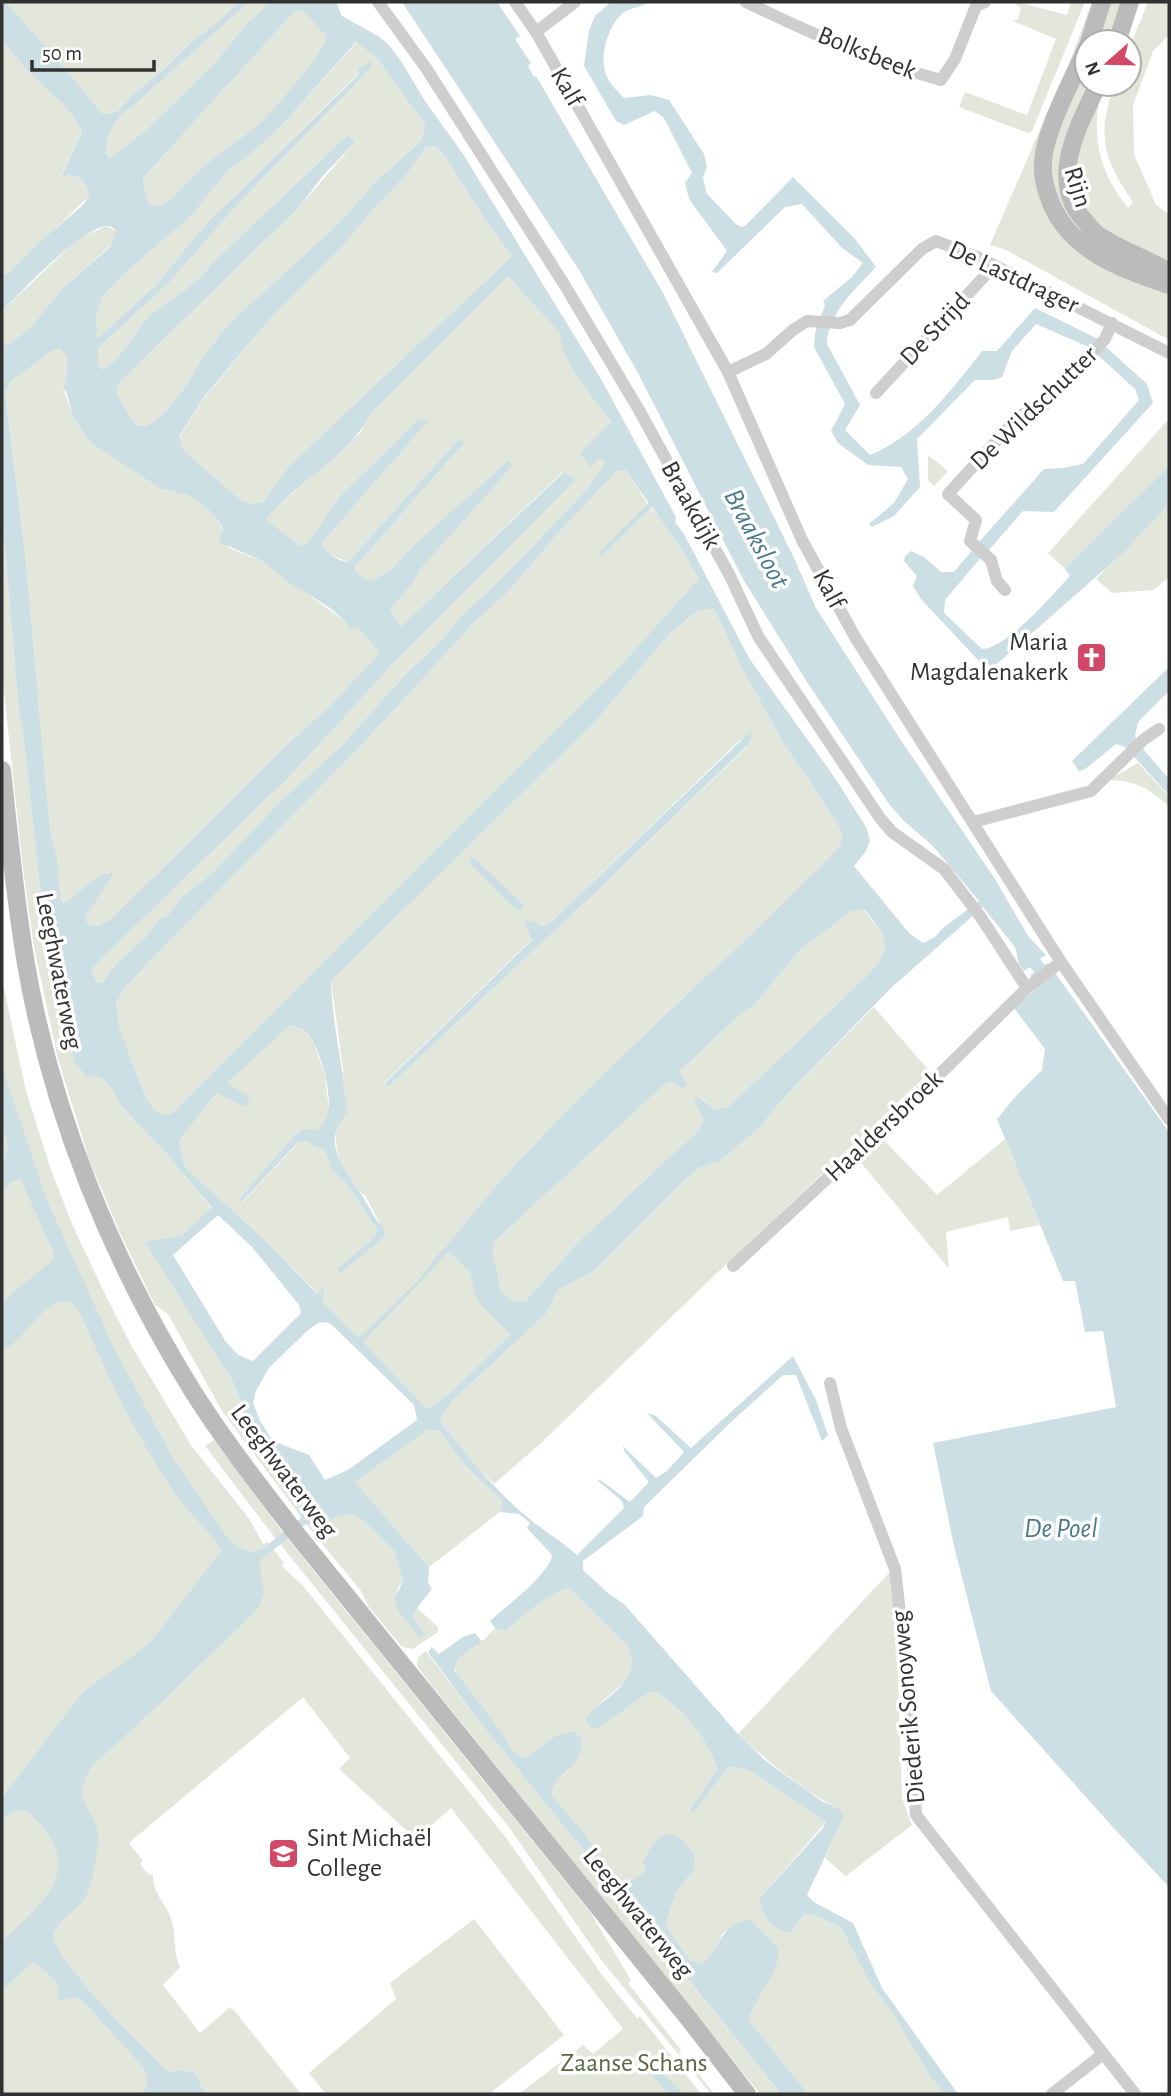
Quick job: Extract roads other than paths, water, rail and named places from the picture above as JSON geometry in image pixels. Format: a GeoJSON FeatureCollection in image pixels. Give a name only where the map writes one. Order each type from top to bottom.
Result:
{"type":"FeatureCollection","features":[{"type":"Feature","properties":{"kind":"main road"},"geometry":{"type":"LineString","coordinates":[[1094,28],[1102,2]]}},
{"type":"Feature","properties":{"kind":"main road"},"geometry":{"type":"LineString","coordinates":[[1122,28],[1130,2]]}},
{"type":"Feature","properties":{"kind":"main road","name":"Rijn"},"geometry":{"type":"LineString","coordinates":[[1073,80],[1050,134],[1043,160],[1043,174],[1052,208],[1079,245],[1139,275],[1169,285]]}},
{"type":"Feature","properties":{"kind":"main road","name":"Rijn"},"geometry":{"type":"LineString","coordinates":[[1092,98],[1073,140],[1066,173],[1068,190],[1075,209],[1096,233],[1169,272]]}},
{"type":"Feature","properties":{"kind":"main road","name":"Leeghwaterweg"},"geometry":{"type":"LineString","coordinates":[[2,770],[26,965],[63,1112],[87,1181],[131,1280],[167,1349],[208,1413],[293,1529],[747,2094]]}},
{"type":"Feature","properties":{"kind":"street","name":"Braakdijk"},"geometry":{"type":"LineString","coordinates":[[379,2],[426,68],[564,284],[659,446],[730,576],[765,647],[880,818],[892,832],[944,869],[1030,985]]}},
{"type":"Feature","properties":{"kind":"street","name":"Kalf"},"geometry":{"type":"LineString","coordinates":[[515,2],[536,32],[728,372],[802,540],[855,637],[974,822],[1058,964],[1169,1119]]}},
{"type":"Feature","properties":{"kind":"street"},"geometry":{"type":"LineString","coordinates":[[536,32],[575,2]]}},
{"type":"Feature","properties":{"kind":"street","name":"Bolksbeek"},"geometry":{"type":"LineString","coordinates":[[746,2],[768,7],[901,68],[941,80],[955,59],[976,6],[985,2]]}},
{"type":"Feature","properties":{"kind":"street","name":"De Lastdrager"},"geometry":{"type":"LineString","coordinates":[[728,372],[766,354],[793,330],[810,321],[839,323],[850,320],[922,248],[936,241],[994,266],[1169,353]]}},
{"type":"Feature","properties":{"kind":"street","name":"De Strijd"},"geometry":{"type":"LineString","coordinates":[[876,393],[994,266]]}},
{"type":"Feature","properties":{"kind":"street","name":"De Wildschutter"},"geometry":{"type":"LineString","coordinates":[[1005,590],[998,581],[988,557],[971,542],[976,520],[948,494],[1019,416],[1044,405],[1105,339],[1112,323]]}},
{"type":"Feature","properties":{"kind":"street"},"geometry":{"type":"LineString","coordinates":[[974,822],[1091,791],[1143,740],[1159,729]]}},
{"type":"Feature","properties":{"kind":"street","name":"Haaldersbroek"},"geometry":{"type":"LineString","coordinates":[[733,1266],[946,1068],[1030,985],[1058,964]]}},
{"type":"Feature","properties":{"kind":"street","name":"Diederik Sonoyweg"},"geometry":{"type":"LineString","coordinates":[[830,1383],[841,1428],[895,1569],[906,1667],[916,1815],[1135,2094]]}},
{"type":"Feature","properties":{"kind":"street"},"geometry":{"type":"LineString","coordinates":[[1052,2094],[1103,2054]]}},
{"type":"Feature","properties":{"kind":"water"},"geometry":{"type":"Polygon","coordinates":[[[2,2],[6,2],[101,113],[108,114],[119,110],[132,95],[238,2],[249,2],[121,116],[108,140],[106,154],[110,158],[145,131],[216,62],[246,24],[270,2],[336,2],[342,16],[389,45],[463,154],[601,379],[749,658],[835,778],[866,827],[870,840],[866,851],[854,866],[909,933],[923,943],[935,937],[979,901],[933,846],[889,804],[807,682],[743,579],[638,373],[579,270],[402,2],[497,2],[520,36],[515,39],[531,63],[528,66],[534,77],[536,76],[663,293],[816,608],[898,736],[995,879],[1028,936],[1046,955],[1040,959],[1045,965],[1048,963],[1169,1132],[1169,1887],[991,1691],[954,1546],[933,1443],[1116,1407],[1103,1331],[1085,1332],[1075,1281],[1063,1281],[997,1119],[1042,1070],[1045,1049],[1014,1008],[1038,987],[1030,976],[1034,972],[1030,967],[1024,971],[1019,964],[1015,947],[983,907],[892,987],[778,1104],[760,1127],[720,1161],[699,1168],[685,1180],[594,1271],[558,1290],[546,1314],[451,1402],[440,1421],[507,1499],[577,1555],[624,1508],[622,1501],[598,1481],[599,1479],[630,1502],[649,1482],[624,1451],[623,1446],[656,1478],[667,1471],[684,1452],[647,1413],[656,1416],[691,1448],[793,1356],[816,1400],[828,1435],[822,1441],[796,1375],[783,1375],[644,1507],[643,1516],[583,1561],[583,1570],[624,1604],[738,1734],[767,1762],[820,1800],[839,1809],[844,1816],[807,1895],[814,1902],[853,1923],[882,1988],[958,2094],[945,2094],[931,2078],[893,2014],[868,1980],[841,1927],[814,1915],[804,1914],[791,1933],[785,1932],[773,1926],[762,1911],[760,1898],[826,1822],[754,1773],[743,1768],[729,1767],[692,1814],[690,1809],[717,1769],[697,1730],[658,1692],[648,1693],[597,1729],[590,1727],[587,1716],[621,1686],[631,1669],[631,1659],[628,1647],[569,1588],[544,1600],[505,1631],[495,1628],[490,1621],[535,1581],[552,1555],[527,1528],[530,1523],[519,1514],[500,1512],[502,1501],[462,1462],[439,1431],[427,1430],[355,1482],[429,1567],[428,1582],[432,1589],[413,1617],[425,1635],[420,1639],[397,1609],[394,1600],[403,1581],[395,1552],[363,1520],[353,1515],[341,1515],[323,1524],[306,1524],[259,1561],[264,1592],[259,1607],[92,1766],[85,1779],[83,1799],[97,1830],[95,1864],[86,1896],[56,1928],[56,1944],[81,1980],[164,2068],[170,2073],[180,2070],[195,2073],[208,2094],[142,2094],[148,2084],[144,2068],[84,2002],[75,1997],[59,2001],[57,1982],[35,1963],[29,1965],[2,1990],[2,1942],[47,1895],[55,1880],[58,1865],[55,1848],[45,1830],[26,1810],[12,1812],[2,1819],[2,1798],[83,1692],[149,1644],[222,1550],[182,1503],[162,1474],[136,1430],[80,1313],[73,1304],[65,1301],[48,1308],[16,1341],[2,1351],[2,1302],[54,1259],[21,1180],[12,1181],[2,1191],[2,1162],[8,1146],[2,1124],[2,1068],[46,1198],[113,1346],[171,1455],[227,1537],[239,1548],[252,1553],[265,1547],[301,1518],[299,1511],[302,1491],[299,1481],[266,1451],[244,1410],[233,1382],[145,1242],[182,1235],[212,1208],[164,1151],[120,1105],[113,1090],[102,1078],[95,1075],[87,1077],[74,1061],[53,968],[40,887],[19,714],[2,514],[2,342],[8,345],[30,328],[64,287],[110,247],[116,231],[107,226],[83,237],[52,262],[2,311],[2,275],[9,273],[82,206],[89,196],[84,182],[76,176],[61,177],[82,132],[78,123],[2,41],[2,2]],[[296,10],[143,178],[146,198],[151,205],[162,206],[210,161],[262,121],[309,67],[326,36],[303,11],[296,10]],[[356,42],[283,124],[246,158],[230,168],[192,215],[103,296],[95,321],[98,330],[95,335],[98,338],[156,285],[205,225],[359,74],[358,69],[370,61],[372,64],[368,71],[236,206],[168,284],[98,348],[98,363],[102,370],[116,359],[149,317],[198,280],[211,264],[348,135],[356,141],[322,177],[300,206],[120,382],[116,393],[136,425],[145,426],[155,421],[168,409],[190,380],[203,356],[230,323],[341,221],[374,183],[421,141],[425,125],[376,57],[356,42]],[[436,146],[426,147],[408,173],[372,210],[346,243],[268,321],[204,397],[179,437],[184,451],[241,500],[252,504],[263,502],[290,465],[512,256],[436,146]],[[508,276],[372,413],[356,436],[266,519],[300,546],[308,543],[340,496],[419,419],[429,420],[321,544],[332,556],[348,562],[460,438],[465,442],[354,568],[363,578],[371,581],[392,569],[411,548],[508,461],[513,465],[422,567],[412,584],[390,609],[401,626],[564,472],[575,480],[394,663],[290,776],[102,958],[92,969],[96,982],[102,983],[116,964],[146,937],[159,918],[168,915],[181,898],[210,875],[281,801],[341,746],[408,672],[443,639],[459,618],[508,572],[588,488],[606,462],[599,458],[590,467],[580,453],[611,422],[572,367],[560,333],[508,276]],[[60,349],[50,352],[10,382],[5,393],[25,552],[50,829],[57,857],[61,901],[65,903],[98,876],[115,871],[86,916],[87,923],[97,926],[111,919],[328,708],[380,653],[358,627],[349,630],[346,622],[330,608],[287,581],[262,561],[219,542],[223,529],[204,505],[188,495],[161,489],[91,443],[73,418],[63,387],[67,356],[60,349]],[[626,470],[616,472],[507,593],[475,622],[357,750],[125,988],[116,1002],[120,1030],[146,1098],[155,1111],[165,1115],[172,1113],[620,666],[699,579],[626,470]],[[714,609],[700,610],[672,631],[594,723],[331,981],[347,1113],[335,1135],[335,1146],[343,1166],[375,1218],[385,1229],[386,1234],[380,1241],[339,1274],[337,1269],[374,1237],[377,1230],[349,1187],[331,1168],[325,1150],[307,1141],[298,1142],[242,1202],[239,1199],[292,1138],[303,1129],[317,1130],[327,1117],[329,1103],[324,1069],[305,1031],[289,1026],[227,1083],[250,1097],[244,1107],[217,1093],[179,1140],[185,1167],[269,1244],[317,1294],[324,1287],[323,1302],[359,1338],[419,1279],[492,1190],[539,1139],[840,846],[840,829],[786,748],[743,670],[714,609]],[[865,910],[852,911],[801,949],[755,1004],[738,1016],[679,1072],[687,1084],[682,1089],[671,1082],[664,1085],[494,1242],[493,1253],[501,1292],[515,1302],[526,1301],[577,1243],[700,1129],[704,1119],[694,1102],[698,1096],[715,1109],[728,1107],[868,975],[882,957],[884,942],[865,910]],[[218,1215],[173,1255],[226,1342],[238,1355],[253,1361],[301,1313],[299,1305],[252,1247],[218,1215]],[[449,1252],[363,1342],[427,1409],[451,1392],[510,1335],[481,1305],[475,1294],[470,1272],[449,1252]],[[326,1322],[318,1323],[269,1368],[256,1391],[253,1403],[260,1421],[273,1441],[309,1455],[325,1480],[348,1470],[417,1420],[414,1405],[332,1325],[326,1322]]]}},
{"type":"Feature","properties":{"kind":"water"},"geometry":{"type":"Polygon","coordinates":[[[611,2],[647,2],[625,12],[613,25],[604,56],[608,78],[624,98],[651,95],[669,100],[704,154],[707,166],[703,178],[707,194],[737,225],[745,226],[793,177],[855,239],[876,267],[838,311],[832,322],[827,344],[860,405],[845,430],[870,455],[887,447],[918,424],[982,351],[997,351],[1035,308],[1096,338],[1147,384],[1153,403],[1054,512],[1023,511],[988,551],[979,542],[1044,469],[1083,464],[1139,400],[1135,389],[1089,347],[1036,324],[1012,351],[1002,377],[975,380],[917,439],[920,487],[894,516],[872,527],[869,524],[894,503],[908,479],[901,467],[868,465],[838,443],[831,431],[845,404],[814,347],[815,333],[825,305],[823,301],[852,277],[863,263],[842,248],[802,204],[785,207],[717,273],[712,272],[727,251],[689,199],[685,183],[692,173],[664,118],[655,111],[624,125],[616,121],[584,66],[589,30],[595,16],[611,2]]]}},
{"type":"Feature","properties":{"kind":"water"},"geometry":{"type":"Polygon","coordinates":[[[1169,466],[1169,504],[1123,553],[997,664],[985,666],[979,661],[921,599],[913,586],[917,576],[904,561],[911,551],[924,557],[941,572],[954,572],[974,548],[983,555],[945,600],[944,613],[982,649],[993,646],[1017,630],[1041,607],[1070,576],[1065,569],[1169,466]]]}},
{"type":"Feature","properties":{"kind":"water"},"geometry":{"type":"Polygon","coordinates":[[[1169,667],[1169,691],[1138,722],[1135,736],[1169,779],[1169,795],[1125,747],[1116,744],[1079,771],[1072,761],[1169,667]]]}},
{"type":"Feature","properties":{"kind":"water"},"geometry":{"type":"Polygon","coordinates":[[[750,732],[752,737],[747,746],[595,893],[389,1086],[384,1084],[532,940],[525,925],[526,921],[531,920],[543,926],[550,923],[750,732]]]}},
{"type":"Feature","properties":{"kind":"water"},"geometry":{"type":"Polygon","coordinates":[[[475,858],[523,904],[523,909],[518,910],[511,905],[470,864],[469,859],[475,858]]]}},
{"type":"Feature","properties":{"kind":"water"},"geometry":{"type":"Polygon","coordinates":[[[475,1633],[482,1642],[458,1658],[454,1670],[514,1751],[526,1758],[555,1736],[574,1731],[582,1739],[578,1759],[557,1780],[551,1794],[585,1834],[603,1863],[625,1885],[646,1871],[643,1863],[652,1846],[661,1837],[673,1835],[680,1838],[695,1855],[694,1869],[677,1891],[665,1924],[689,1960],[702,1964],[731,1927],[749,1919],[777,1946],[777,1964],[749,2020],[808,2094],[781,2094],[478,1720],[428,1652],[432,1647],[439,1654],[463,1637],[475,1633]]]}},
{"type":"Feature","properties":{"kind":"water"},"geometry":{"type":"Polygon","coordinates":[[[641,2057],[651,2062],[683,2094],[668,2094],[641,2061],[641,2057]]]}},
{"type":"Feature","properties":{"kind":"waterway"},"geometry":{"type":"LineString","coordinates":[[601,553],[649,506]]}},
{"type":"Feature","properties":{"kind":"place","name":"Maria Magdalenakerk"},"geometry":{"type":"Point","coordinates":[1091,657]}},
{"type":"Feature","properties":{"kind":"place","name":"Sint Michaël College"},"geometry":{"type":"Point","coordinates":[284,1853]}},
{"type":"Feature","properties":{"kind":"water label","name":"Braaksloot"},"geometry":{"type":"Point","coordinates":[756,539]}},
{"type":"Feature","properties":{"kind":"water label","name":"De Poel"},"geometry":{"type":"Point","coordinates":[1061,1529]}},
{"type":"Feature","properties":{"kind":"park label","name":"Zaanse Schans"},"geometry":{"type":"Point","coordinates":[634,2063]}}]}
